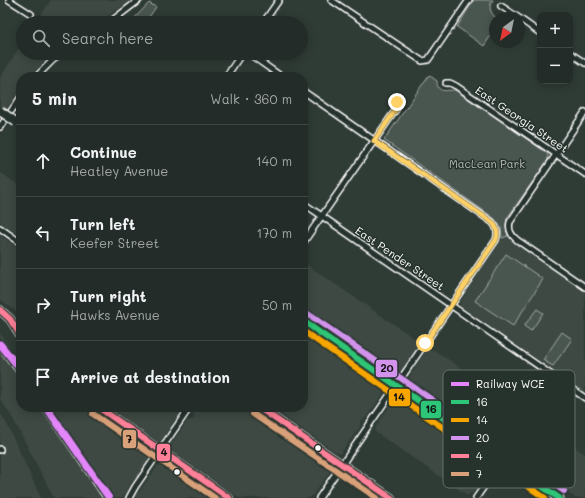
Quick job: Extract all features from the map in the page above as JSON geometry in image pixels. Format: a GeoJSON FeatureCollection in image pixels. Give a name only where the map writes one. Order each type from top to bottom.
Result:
{"type":"FeatureCollection","features":[{"type":"Feature","properties":{"kind":"main road"},"geometry":{"type":"LineString","coordinates":[[0,111],[16,123]]}},
{"type":"Feature","properties":{"kind":"main road"},"geometry":{"type":"LineString","coordinates":[[1,311],[16,323]]}},
{"type":"Feature","properties":{"kind":"main road"},"geometry":{"type":"LineString","coordinates":[[10,319],[16,328]]}},
{"type":"Feature","properties":{"kind":"main road"},"geometry":{"type":"LineString","coordinates":[[308,324],[443,418]]}},
{"type":"Feature","properties":{"kind":"main road"},"geometry":{"type":"LineString","coordinates":[[105,412],[229,498]]}},
{"type":"Feature","properties":{"kind":"main road"},"geometry":{"type":"LineString","coordinates":[[265,412],[391,498]]}},
{"type":"Feature","properties":{"kind":"main road"},"geometry":{"type":"LineString","coordinates":[[544,488],[559,498]]}},
{"type":"Feature","properties":{"kind":"street"},"geometry":{"type":"LineString","coordinates":[[9,0],[31,14]]}},
{"type":"Feature","properties":{"kind":"street"},"geometry":{"type":"LineString","coordinates":[[118,16],[139,0]]}},
{"type":"Feature","properties":{"kind":"street"},"geometry":{"type":"LineString","coordinates":[[268,16],[279,0]]}},
{"type":"Feature","properties":{"kind":"street"},"geometry":{"type":"LineString","coordinates":[[331,0],[419,60],[425,61],[430,57],[469,0]]}},
{"type":"Feature","properties":{"kind":"street"},"geometry":{"type":"LineString","coordinates":[[502,6],[510,12]]}},
{"type":"Feature","properties":{"kind":"street"},"geometry":{"type":"LineString","coordinates":[[525,22],[537,30]]}},
{"type":"Feature","properties":{"kind":"street"},"geometry":{"type":"LineString","coordinates":[[573,55],[585,64]]}},
{"type":"Feature","properties":{"kind":"street"},"geometry":{"type":"LineString","coordinates":[[41,72],[53,60]]}},
{"type":"Feature","properties":{"kind":"street"},"geometry":{"type":"LineString","coordinates":[[229,72],[237,60]]}},
{"type":"Feature","properties":{"kind":"street"},"geometry":{"type":"LineString","coordinates":[[258,60],[275,72]]}},
{"type":"Feature","properties":{"kind":"street","name":"East Georgia Street"},"geometry":{"type":"LineString","coordinates":[[446,83],[456,86],[585,174]]}},
{"type":"Feature","properties":{"kind":"street"},"geometry":{"type":"LineString","coordinates":[[308,95],[492,222],[497,230],[496,240],[318,498]]}},
{"type":"Feature","properties":{"kind":"street"},"geometry":{"type":"LineString","coordinates":[[308,236],[397,108],[397,102]]}},
{"type":"Feature","properties":{"kind":"street"},"geometry":{"type":"LineString","coordinates":[[0,127],[16,104]]}},
{"type":"Feature","properties":{"kind":"street"},"geometry":{"type":"LineString","coordinates":[[585,112],[510,222],[512,236],[585,287]]}},
{"type":"Feature","properties":{"kind":"street","name":"East Pender Street"},"geometry":{"type":"LineString","coordinates":[[308,207],[545,370]]}},
{"type":"Feature","properties":{"kind":"street"},"geometry":{"type":"LineString","coordinates":[[0,228],[16,239]]}},
{"type":"Feature","properties":{"kind":"street","name":"East Pender Street"},"geometry":{"type":"LineString","coordinates":[[575,391],[585,398]]}},
{"type":"Feature","properties":{"kind":"street"},"geometry":{"type":"LineString","coordinates":[[129,498],[187,412]]}},
{"type":"Feature","properties":{"kind":"street"},"geometry":{"type":"LineString","coordinates":[[476,498],[483,488]]}},
{"type":"Feature","properties":{"kind":"shaded area"},"geometry":{"type":"Polygon","coordinates":[[[51,0],[134,0],[130,1],[108,16],[40,16],[51,0]]]}},
{"type":"Feature","properties":{"kind":"shaded area"},"geometry":{"type":"Polygon","coordinates":[[[16,52],[16,60],[46,60],[34,72],[16,72],[16,95],[0,118],[0,78],[16,52]]]}},
{"type":"Feature","properties":{"kind":"shaded area"},"geometry":{"type":"Polygon","coordinates":[[[0,172],[16,183],[16,233],[0,222],[0,172]]]}},
{"type":"Feature","properties":{"kind":"shaded area"},"geometry":{"type":"Polygon","coordinates":[[[0,235],[16,246],[16,312],[0,299],[0,235]]]}},
{"type":"Feature","properties":{"kind":"shaded area"},"geometry":{"type":"Polygon","coordinates":[[[508,236],[512,241],[585,292],[585,393],[575,386],[575,370],[552,370],[460,306],[460,302],[502,238],[508,236]]]}},
{"type":"Feature","properties":{"kind":"shaded area"},"geometry":{"type":"Polygon","coordinates":[[[308,265],[417,340],[419,344],[400,372],[392,372],[308,313],[308,265]]]}},
{"type":"Feature","properties":{"kind":"shaded area"},"geometry":{"type":"Polygon","coordinates":[[[0,333],[16,356],[16,412],[53,412],[60,430],[106,498],[54,498],[12,417],[0,399],[0,333]]]}},
{"type":"Feature","properties":{"kind":"shaded area"},"geometry":{"type":"Polygon","coordinates":[[[308,335],[384,388],[384,393],[365,419],[362,420],[360,427],[340,454],[277,412],[308,412],[308,335]]]}},
{"type":"Feature","properties":{"kind":"shaded area"},"geometry":{"type":"Polygon","coordinates":[[[427,349],[432,351],[433,349],[464,370],[443,370],[443,407],[409,383],[409,377],[427,349]]]}},
{"type":"Feature","properties":{"kind":"shaded area"},"geometry":{"type":"Polygon","coordinates":[[[399,398],[443,428],[443,479],[375,432],[376,426],[394,400],[399,398]]]}},
{"type":"Feature","properties":{"kind":"shaded area"},"geometry":{"type":"Polygon","coordinates":[[[55,412],[92,412],[147,450],[152,449],[156,452],[148,461],[135,481],[132,481],[123,498],[112,498],[55,412]]]}},
{"type":"Feature","properties":{"kind":"shaded area"},"geometry":{"type":"Polygon","coordinates":[[[114,412],[178,412],[179,414],[165,435],[163,441],[160,443],[114,412]]]}},
{"type":"Feature","properties":{"kind":"shaded area"},"geometry":{"type":"Polygon","coordinates":[[[254,412],[329,464],[331,470],[313,495],[309,498],[239,498],[171,451],[170,446],[188,420],[192,420],[195,416],[193,413],[254,412]]]}},
{"type":"Feature","properties":{"kind":"shaded area"},"geometry":{"type":"Polygon","coordinates":[[[0,413],[7,424],[41,498],[0,498],[0,413]]]}},
{"type":"Feature","properties":{"kind":"shaded area"},"geometry":{"type":"Polygon","coordinates":[[[575,447],[585,454],[585,498],[575,498],[561,488],[575,488],[575,447]]]}},
{"type":"Feature","properties":{"kind":"shaded area"},"geometry":{"type":"Polygon","coordinates":[[[162,460],[164,461],[218,498],[134,498],[162,460]]]}},
{"type":"Feature","properties":{"kind":"shaded area"},"geometry":{"type":"Polygon","coordinates":[[[456,488],[476,488],[473,493],[469,494],[468,496],[456,488]]]}},
{"type":"Feature","properties":{"kind":"green space"},"geometry":{"type":"Polygon","coordinates":[[[474,0],[493,0],[490,7],[492,12],[489,12],[489,38],[484,46],[457,27],[474,0]]]}},
{"type":"Feature","properties":{"kind":"green space"},"geometry":{"type":"Polygon","coordinates":[[[149,3],[156,7],[150,16],[137,16],[149,3]]]}},
{"type":"Feature","properties":{"kind":"green space","name":"MacLean Park"},"geometry":{"type":"Polygon","coordinates":[[[429,75],[437,81],[437,85],[440,90],[455,90],[547,153],[548,160],[507,218],[506,226],[508,236],[502,238],[501,227],[494,218],[384,140],[429,75]]]}},
{"type":"Feature","properties":{"kind":"green space"},"geometry":{"type":"Polygon","coordinates":[[[506,254],[543,279],[513,326],[475,301],[506,254]]]}},
{"type":"Feature","properties":{"kind":"green space"},"geometry":{"type":"Polygon","coordinates":[[[537,309],[543,313],[531,331],[524,326],[537,309]]]}},
{"type":"Feature","properties":{"kind":"green space"},"geometry":{"type":"Polygon","coordinates":[[[562,332],[572,339],[553,366],[543,360],[562,332]]]}},
{"type":"Feature","properties":{"kind":"railway"},"geometry":{"type":"LineString","coordinates":[[0,350],[16,371]]}},
{"type":"Feature","properties":{"kind":"railway"},"geometry":{"type":"LineString","coordinates":[[45,412],[104,498]]}},
{"type":"Feature","properties":{"kind":"rail line","name":"WCE"},"geometry":{"type":"LineString","coordinates":[[0,344],[16,364]]}},
{"type":"Feature","properties":{"kind":"rail line","name":"WCE"},"geometry":{"type":"LineString","coordinates":[[49,412],[109,498]]}},
{"type":"Feature","properties":{"kind":"transit line","name":"4"},"geometry":{"type":"LineString","coordinates":[[0,310],[10,319],[16,328]]}},
{"type":"Feature","properties":{"kind":"transit line","name":"20"},"geometry":{"type":"LineString","coordinates":[[308,314],[443,407]]}},
{"type":"Feature","properties":{"kind":"transit line","name":"16"},"geometry":{"type":"LineString","coordinates":[[308,324],[443,418]]}},
{"type":"Feature","properties":{"kind":"transit line","name":"14"},"geometry":{"type":"LineString","coordinates":[[308,334],[443,428]]}},
{"type":"Feature","properties":{"kind":"transit line","name":"4"},"geometry":{"type":"LineString","coordinates":[[105,412],[229,498]]}},
{"type":"Feature","properties":{"kind":"transit line","name":"4"},"geometry":{"type":"LineString","coordinates":[[265,412],[391,498]]}},
{"type":"Feature","properties":{"kind":"transit line","name":"7"},"geometry":{"type":"LineString","coordinates":[[93,414],[215,498]]}},
{"type":"Feature","properties":{"kind":"transit line","name":"7"},"geometry":{"type":"LineString","coordinates":[[253,414],[377,498]]}},
{"type":"Feature","properties":{"kind":"transit line","name":"14"},"geometry":{"type":"LineString","coordinates":[[531,488],[545,498]]}},
{"type":"Feature","properties":{"kind":"transit line","name":"16"},"geometry":{"type":"LineString","coordinates":[[545,488],[559,498]]}},
{"type":"Feature","properties":{"kind":"transit line","name":"20"},"geometry":{"type":"LineString","coordinates":[[560,488],[564,491]]}},
{"type":"Feature","properties":{"kind":"route"},"geometry":{"type":"LineString","coordinates":[[397,102],[397,108],[374,141],[492,222],[495,225],[498,234],[496,240],[425,343]]}}]}
